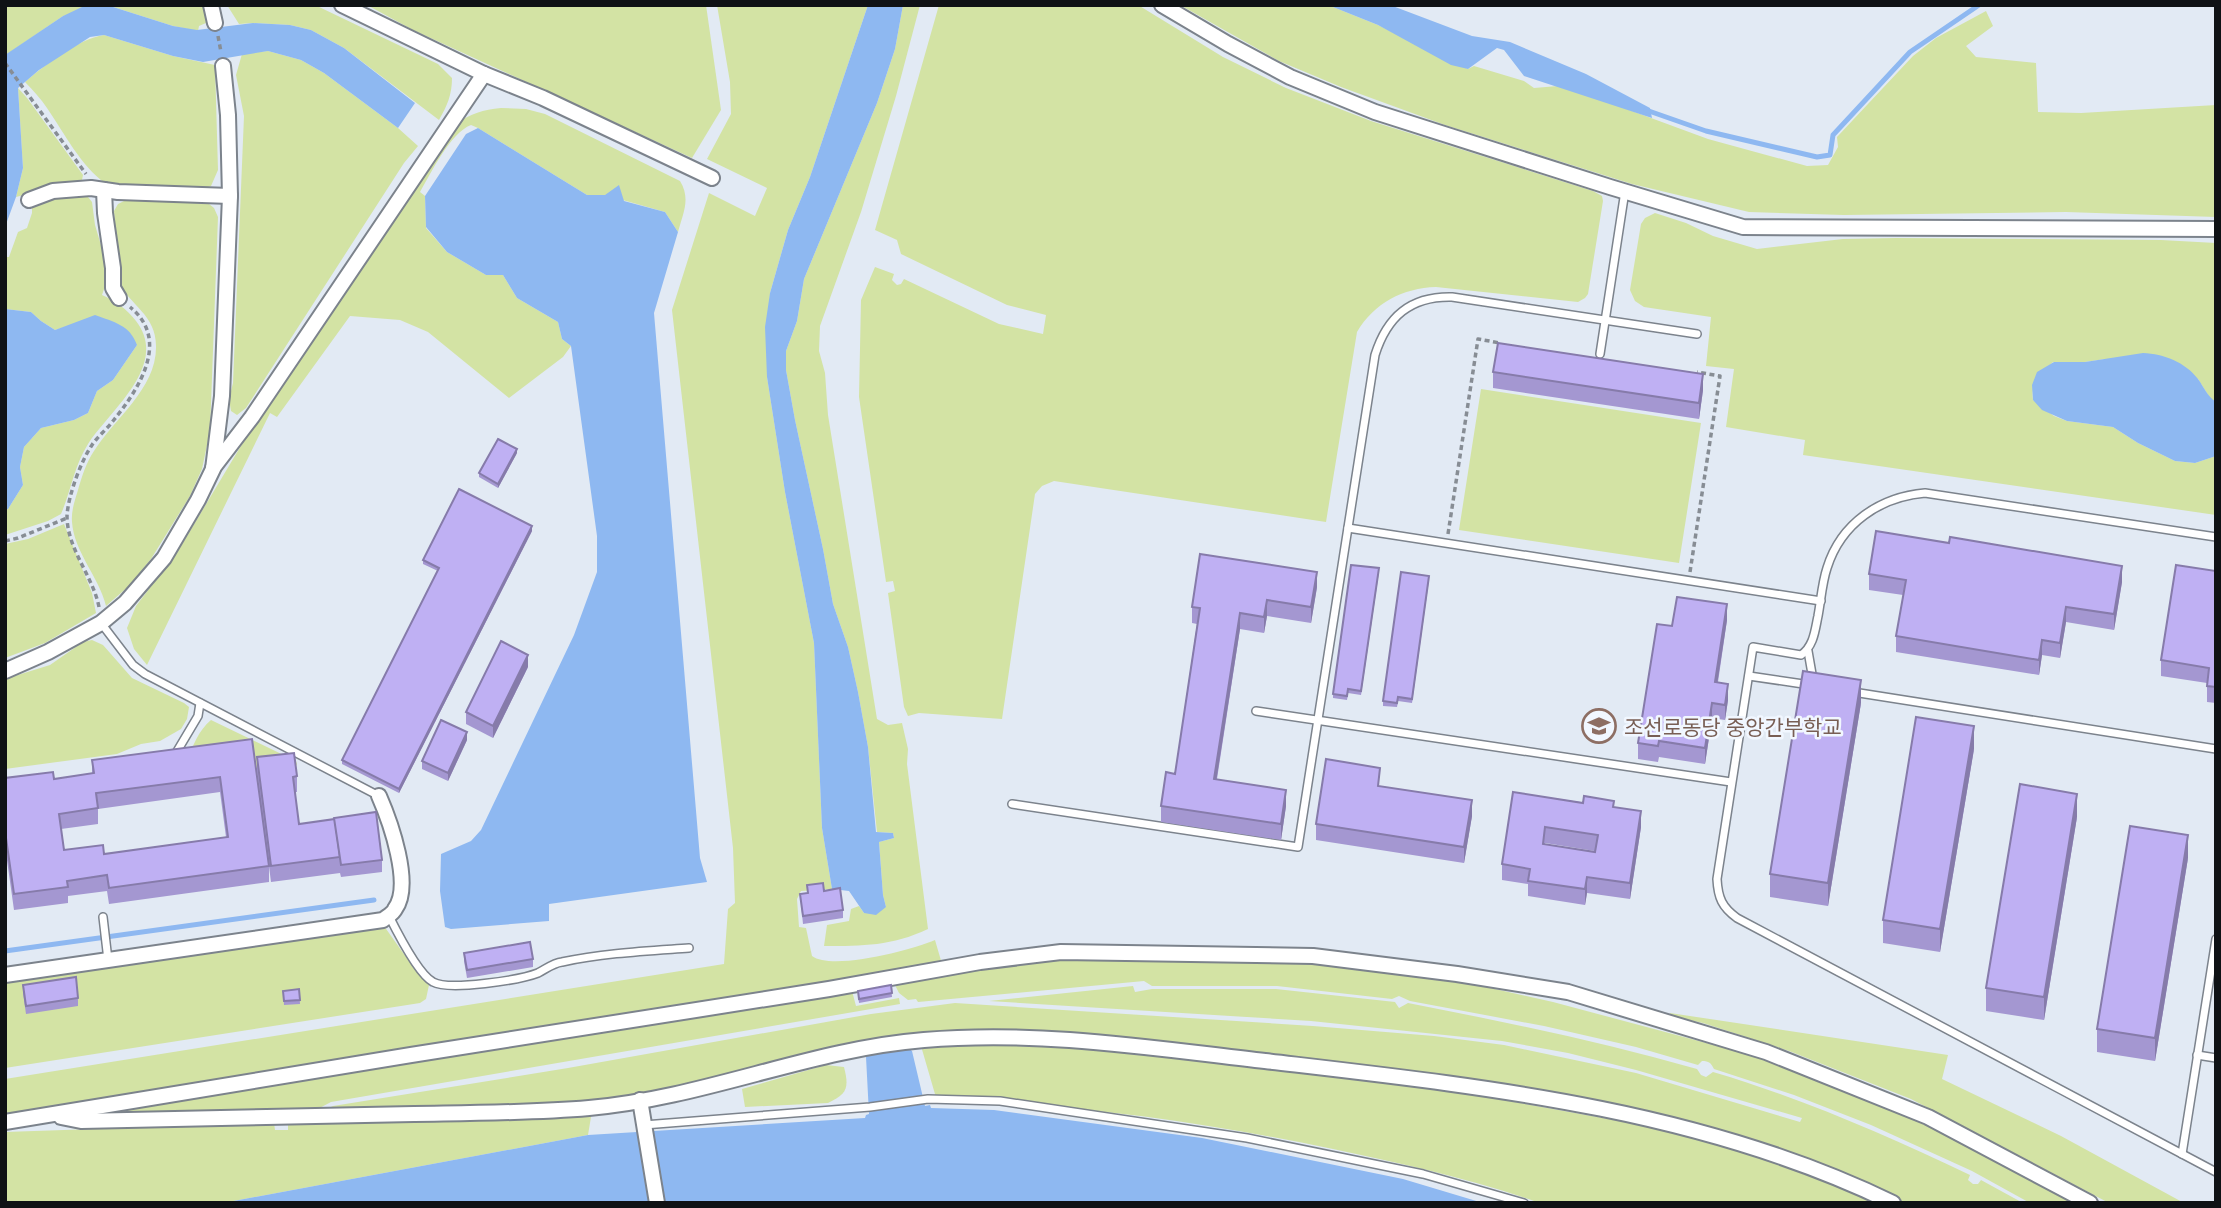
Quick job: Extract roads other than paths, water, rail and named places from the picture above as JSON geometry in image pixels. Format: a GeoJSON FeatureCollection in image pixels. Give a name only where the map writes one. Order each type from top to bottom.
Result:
{"type":"FeatureCollection","features":[{"type":"Feature","properties":{"kind":"street"},"geometry":{"type":"LineString","coordinates":[[211,5],[215,23]]}},
{"type":"Feature","properties":{"kind":"street"},"geometry":{"type":"LineString","coordinates":[[342,5],[484,74],[543,98],[712,178]]}},
{"type":"Feature","properties":{"kind":"street"},"geometry":{"type":"LineString","coordinates":[[1162,5],[1280,71],[1375,112],[1743,227],[2216,229]]}},
{"type":"Feature","properties":{"kind":"street"},"geometry":{"type":"LineString","coordinates":[[212,469],[222,396],[230,196],[228,115],[223,66]]}},
{"type":"Feature","properties":{"kind":"street"},"geometry":{"type":"LineString","coordinates":[[5,671],[48,652],[101,623],[125,603],[164,558],[198,500],[212,469],[252,416],[484,74]]}},
{"type":"Feature","properties":{"kind":"street"},"geometry":{"type":"LineString","coordinates":[[29,200],[53,191],[98,189],[230,196]]}},
{"type":"Feature","properties":{"kind":"street"},"geometry":{"type":"LineString","coordinates":[[98,189],[113,268],[113,288],[119,298]]}},
{"type":"Feature","properties":{"kind":"street"},"geometry":{"type":"LineString","coordinates":[[5,975],[383,920],[396,909],[401,892],[400,863],[391,824],[379,796]]}},
{"type":"Feature","properties":{"kind":"street"},"geometry":{"type":"LineString","coordinates":[[5,1122],[981,962],[1061,953],[1313,956],[1457,974],[1568,992],[1766,1052],[1928,1117],[2090,1203]]}},
{"type":"Feature","properties":{"kind":"street"},"geometry":{"type":"LineString","coordinates":[[55,1115],[81,1121],[405,1115],[592,1108],[712,1087],[863,1047],[959,1037],[1038,1037],[1138,1046],[1504,1091],[1635,1116],[1753,1147],[1837,1177],[1893,1203]]}},
{"type":"Feature","properties":{"kind":"street"},"geometry":{"type":"LineString","coordinates":[[640,1100],[657,1203]]}},
{"type":"Feature","properties":{"kind":"lane"},"geometry":{"type":"LineString","coordinates":[[1600,354],[1625,191]]}},
{"type":"Feature","properties":{"kind":"lane"},"geometry":{"type":"LineString","coordinates":[[1012,804],[1298,847],[1375,355],[1388,324],[1417,302],[1433,296],[1697,334]]}},
{"type":"Feature","properties":{"kind":"lane"},"geometry":{"type":"LineString","coordinates":[[1749,676],[1822,687],[1812,674],[1808,651],[1814,638],[1826,569],[1833,552],[1844,534],[1863,515],[1883,503],[1906,495],[1925,493],[2216,537]]}},
{"type":"Feature","properties":{"kind":"lane"},"geometry":{"type":"LineString","coordinates":[[1348,528],[1821,601]]}},
{"type":"Feature","properties":{"kind":"lane"},"geometry":{"type":"LineString","coordinates":[[101,623],[133,665],[145,674],[379,796]]}},
{"type":"Feature","properties":{"kind":"lane"},"geometry":{"type":"LineString","coordinates":[[1808,651],[1801,655],[1753,647],[1717,879],[1718,895],[1725,909],[1749,925],[2216,1172]]}},
{"type":"Feature","properties":{"kind":"lane"},"geometry":{"type":"LineString","coordinates":[[1849,691],[2216,749]]}},
{"type":"Feature","properties":{"kind":"lane"},"geometry":{"type":"LineString","coordinates":[[176,753],[198,716],[200,703]]}},
{"type":"Feature","properties":{"kind":"lane"},"geometry":{"type":"LineString","coordinates":[[1256,711],[1731,782]]}},
{"type":"Feature","properties":{"kind":"lane"},"geometry":{"type":"LineString","coordinates":[[389,915],[405,946],[430,981],[443,986],[461,986],[536,974],[559,962],[628,952],[689,948]]}},
{"type":"Feature","properties":{"kind":"lane"},"geometry":{"type":"LineString","coordinates":[[103,917],[108,960]]}},
{"type":"Feature","properties":{"kind":"lane"},"geometry":{"type":"LineString","coordinates":[[2182,1154],[2216,939]]}},
{"type":"Feature","properties":{"kind":"lane"},"geometry":{"type":"LineString","coordinates":[[2197,1055],[2216,1058]]}},
{"type":"Feature","properties":{"kind":"lane"},"geometry":{"type":"LineString","coordinates":[[644,1126],[870,1107],[929,1099],[1000,1101],[1247,1138],[1423,1174],[1524,1203]]}},
{"type":"Feature","properties":{"kind":"water"},"geometry":{"type":"Polygon","coordinates":[[[868,5],[903,5],[895,49],[877,103],[804,279],[797,321],[786,351],[786,370],[833,604],[848,647],[858,692],[868,747],[876,832],[893,833],[894,838],[879,842],[886,907],[876,915],[864,913],[849,891],[832,889],[822,828],[814,643],[785,492],[767,377],[765,327],[770,293],[788,230],[810,177],[868,5]]]}},
{"type":"Feature","properties":{"kind":"water"},"geometry":{"type":"Polygon","coordinates":[[[1328,5],[1390,5],[1472,36],[1510,42],[1586,74],[1650,108],[1652,118],[1524,76],[1504,50],[1497,48],[1468,69],[1451,65],[1378,25],[1328,5]]]}},
{"type":"Feature","properties":{"kind":"water"},"geometry":{"type":"Polygon","coordinates":[[[110,6],[173,26],[197,30],[253,23],[290,25],[311,30],[344,48],[415,103],[398,128],[324,73],[301,60],[268,51],[203,62],[173,56],[104,35],[90,37],[39,70],[18,88],[23,168],[5,227],[5,55],[63,16],[82,7],[110,6]]]}},
{"type":"Feature","properties":{"kind":"water"},"geometry":{"type":"Polygon","coordinates":[[[478,128],[587,195],[605,195],[619,185],[624,201],[665,212],[678,232],[654,313],[700,858],[707,882],[549,904],[549,921],[451,929],[445,927],[440,891],[441,854],[471,841],[481,830],[574,635],[597,572],[597,536],[571,346],[562,339],[558,322],[517,298],[503,275],[486,275],[447,252],[426,227],[425,196],[466,134],[478,128]]]}},
{"type":"Feature","properties":{"kind":"water"},"geometry":{"type":"Polygon","coordinates":[[[5,309],[31,312],[55,330],[95,315],[126,329],[137,345],[113,380],[97,391],[88,413],[74,420],[41,428],[24,447],[20,467],[23,485],[5,510],[5,309]]]}},
{"type":"Feature","properties":{"kind":"water"},"geometry":{"type":"Polygon","coordinates":[[[2143,353],[2166,357],[2180,364],[2193,373],[2216,402],[2216,456],[2195,463],[2175,461],[2113,427],[2067,421],[2042,410],[2033,400],[2032,385],[2037,372],[2054,362],[2085,362],[2143,353]]]}},
{"type":"Feature","properties":{"kind":"water"},"geometry":{"type":"Polygon","coordinates":[[[906,1046],[912,1051],[925,1106],[930,1105],[931,1108],[994,1110],[1202,1138],[1403,1179],[1483,1203],[223,1203],[588,1135],[865,1118],[869,1114],[866,1057],[870,1051],[906,1046]]]}},
{"type":"Feature","properties":{"kind":"waterway"},"geometry":{"type":"LineString","coordinates":[[1646,110],[1706,131],[1817,157],[1830,155],[1833,135],[1910,52],[1979,5]]}},
{"type":"Feature","properties":{"kind":"waterway"},"geometry":{"type":"LineString","coordinates":[[5,951],[374,900]]}},
{"type":"Feature","properties":{"kind":"place","name":"조선로동당 중앙간부학교"},"geometry":{"type":"Point","coordinates":[1599,726]}}]}
